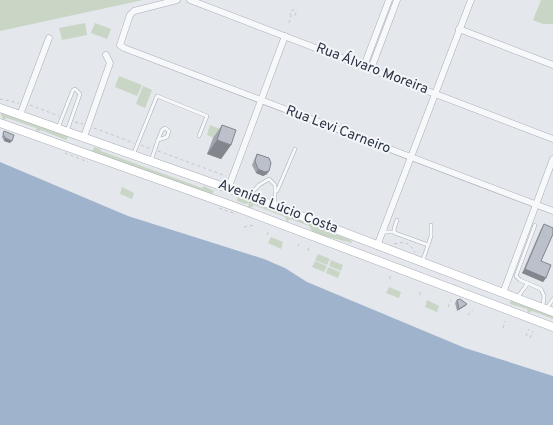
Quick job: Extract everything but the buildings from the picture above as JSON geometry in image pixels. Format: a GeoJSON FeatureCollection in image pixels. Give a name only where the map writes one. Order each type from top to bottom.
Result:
{"type":"FeatureCollection","features":[{"type":"Feature","properties":{"kind":"main road","name":"Avenida Lúcio Costa"},"geometry":{"type":"LineString","coordinates":[[0,108],[228,188],[381,247],[419,259],[455,275],[547,310]]}},
{"type":"Feature","properties":{"kind":"main road","name":"Avenida Lúcio Costa"},"geometry":{"type":"LineString","coordinates":[[0,124],[232,206],[553,327]]}},
{"type":"Feature","properties":{"kind":"main road"},"geometry":{"type":"LineString","coordinates":[[326,241],[352,247],[355,245],[354,240],[335,229]]}},
{"type":"Feature","properties":{"kind":"main road"},"geometry":{"type":"LineString","coordinates":[[450,287],[434,278],[432,273],[435,270],[455,275]]}},
{"type":"Feature","properties":{"kind":"street","name":"Rua Levi Carneiro"},"geometry":{"type":"LineString","coordinates":[[177,0],[134,11],[130,15],[120,42],[124,48],[410,158],[553,211]]}},
{"type":"Feature","properties":{"kind":"street","name":"Rua Álvaro Moreira"},"geometry":{"type":"LineString","coordinates":[[190,0],[553,139]]}},
{"type":"Feature","properties":{"kind":"street"},"geometry":{"type":"LineString","coordinates":[[368,68],[389,0]]}},
{"type":"Feature","properties":{"kind":"street"},"geometry":{"type":"LineString","coordinates":[[368,68],[397,0]]}},
{"type":"Feature","properties":{"kind":"street"},"geometry":{"type":"LineString","coordinates":[[381,247],[383,232],[434,94],[471,0]]}},
{"type":"Feature","properties":{"kind":"street"},"geometry":{"type":"LineString","coordinates":[[459,29],[553,65]]}},
{"type":"Feature","properties":{"kind":"street"},"geometry":{"type":"LineString","coordinates":[[228,188],[262,101],[285,36]]}},
{"type":"Feature","properties":{"kind":"street"},"geometry":{"type":"LineString","coordinates":[[20,115],[49,38]]}},
{"type":"Feature","properties":{"kind":"street"},"geometry":{"type":"LineString","coordinates":[[84,137],[110,63],[106,55]]}},
{"type":"Feature","properties":{"kind":"street"},"geometry":{"type":"LineString","coordinates":[[503,293],[553,159]]}},
{"type":"Feature","properties":{"kind":"lane"},"geometry":{"type":"LineString","coordinates":[[58,128],[73,90],[75,89],[80,94],[67,131]]}},
{"type":"Feature","properties":{"kind":"lane"},"geometry":{"type":"LineString","coordinates":[[133,155],[157,96],[207,116],[199,136]]}},
{"type":"Feature","properties":{"kind":"lane"},"geometry":{"type":"LineString","coordinates":[[151,161],[158,140]]}},
{"type":"Feature","properties":{"kind":"lane"},"geometry":{"type":"LineString","coordinates":[[275,206],[277,193],[295,149]]}},
{"type":"Feature","properties":{"kind":"lane"},"geometry":{"type":"LineString","coordinates":[[248,196],[266,180],[273,181],[277,193]]}},
{"type":"Feature","properties":{"kind":"lane"},"geometry":{"type":"LineString","coordinates":[[394,232],[397,220]]}},
{"type":"Feature","properties":{"kind":"lane"},"geometry":{"type":"LineString","coordinates":[[419,259],[428,245],[431,235],[431,225]]}},
{"type":"Feature","properties":{"kind":"lane"},"geometry":{"type":"LineString","coordinates":[[535,226],[516,275],[517,279],[542,290],[547,310]]}},
{"type":"Feature","properties":{"kind":"lane"},"geometry":{"type":"LineString","coordinates":[[383,232],[394,232],[428,245]]}},
{"type":"Feature","properties":{"kind":"lane"},"geometry":{"type":"LineString","coordinates":[[516,298],[528,283]]}},
{"type":"Feature","properties":{"kind":"lane"},"geometry":{"type":"LineString","coordinates":[[547,310],[553,299]]}},
{"type":"Feature","properties":{"kind":"path"},"geometry":{"type":"LineString","coordinates":[[289,23],[292,16]]}},
{"type":"Feature","properties":{"kind":"path"},"geometry":{"type":"LineString","coordinates":[[0,98],[25,104],[62,117]]}},
{"type":"Feature","properties":{"kind":"path"},"geometry":{"type":"LineString","coordinates":[[71,120],[232,178]]}},
{"type":"Feature","properties":{"kind":"path"},"geometry":{"type":"LineString","coordinates":[[244,227],[255,225]]}},
{"type":"Feature","properties":{"kind":"path"},"geometry":{"type":"LineString","coordinates":[[267,235],[269,230]]}},
{"type":"Feature","properties":{"kind":"path"},"geometry":{"type":"LineString","coordinates":[[297,246],[302,242]]}},
{"type":"Feature","properties":{"kind":"path"},"geometry":{"type":"LineString","coordinates":[[381,247],[386,244],[390,245],[405,242],[410,244],[419,259]]}},
{"type":"Feature","properties":{"kind":"path"},"geometry":{"type":"LineString","coordinates":[[308,251],[309,246]]}},
{"type":"Feature","properties":{"kind":"path"},"geometry":{"type":"LineString","coordinates":[[390,276],[390,282]]}},
{"type":"Feature","properties":{"kind":"path"},"geometry":{"type":"LineString","coordinates":[[448,306],[450,300]]}},
{"type":"Feature","properties":{"kind":"path"},"geometry":{"type":"LineString","coordinates":[[468,314],[473,310]]}},
{"type":"Feature","properties":{"kind":"path"},"geometry":{"type":"LineString","coordinates":[[503,328],[504,321]]}},
{"type":"Feature","properties":{"kind":"path"},"geometry":{"type":"LineString","coordinates":[[526,336],[529,329]]}},
{"type":"Feature","properties":{"kind":"path"},"geometry":{"type":"LineString","coordinates":[[530,338],[533,331]]}},
{"type":"Feature","properties":{"kind":"green space"},"geometry":{"type":"Polygon","coordinates":[[[0,0],[143,0],[0,31],[0,0]]]}},
{"type":"Feature","properties":{"kind":"green space"},"geometry":{"type":"Polygon","coordinates":[[[541,0],[553,0],[553,24],[543,24],[533,20],[541,0]]]}},
{"type":"Feature","properties":{"kind":"green space"},"geometry":{"type":"Polygon","coordinates":[[[85,23],[87,35],[62,40],[59,28],[85,23]]]}},
{"type":"Feature","properties":{"kind":"green space"},"geometry":{"type":"Polygon","coordinates":[[[95,23],[111,29],[107,39],[91,33],[95,23]]]}},
{"type":"Feature","properties":{"kind":"green space"},"geometry":{"type":"Polygon","coordinates":[[[119,76],[142,85],[137,96],[115,87],[119,76]]]}},
{"type":"Feature","properties":{"kind":"green space"},"geometry":{"type":"Polygon","coordinates":[[[143,86],[152,90],[145,108],[136,104],[143,86]]]}},
{"type":"Feature","properties":{"kind":"green space"},"geometry":{"type":"Polygon","coordinates":[[[0,111],[69,135],[66,140],[41,130],[37,132],[36,128],[7,118],[3,120],[0,111]]]}},
{"type":"Feature","properties":{"kind":"green space"},"geometry":{"type":"Polygon","coordinates":[[[210,125],[225,131],[221,141],[207,135],[210,125]]]}},
{"type":"Feature","properties":{"kind":"green space"},"geometry":{"type":"Polygon","coordinates":[[[95,147],[101,151],[202,188],[204,186],[214,191],[212,195],[91,152],[95,147]]]}},
{"type":"Feature","properties":{"kind":"green space"},"geometry":{"type":"Polygon","coordinates":[[[122,187],[134,193],[132,199],[120,194],[122,187]]]}},
{"type":"Feature","properties":{"kind":"green space"},"geometry":{"type":"Polygon","coordinates":[[[238,195],[319,226],[326,231],[351,240],[352,243],[313,233],[309,226],[290,219],[287,222],[285,217],[254,205],[251,208],[248,207],[249,203],[245,204],[237,201],[238,195]]]}},
{"type":"Feature","properties":{"kind":"green space"},"geometry":{"type":"Polygon","coordinates":[[[271,237],[283,242],[281,249],[268,243],[271,237]]]}},
{"type":"Feature","properties":{"kind":"green space"},"geometry":{"type":"Polygon","coordinates":[[[318,254],[330,259],[327,265],[315,260],[318,254]]]}},
{"type":"Feature","properties":{"kind":"green space"},"geometry":{"type":"Polygon","coordinates":[[[331,260],[343,265],[341,271],[329,266],[331,260]]]}},
{"type":"Feature","properties":{"kind":"green space"},"geometry":{"type":"Polygon","coordinates":[[[315,261],[327,266],[324,272],[312,267],[315,261]]]}},
{"type":"Feature","properties":{"kind":"green space"},"geometry":{"type":"Polygon","coordinates":[[[328,267],[340,272],[338,278],[326,273],[328,267]]]}},
{"type":"Feature","properties":{"kind":"green space"},"geometry":{"type":"Polygon","coordinates":[[[389,287],[401,292],[399,298],[386,293],[389,287]]]}},
{"type":"Feature","properties":{"kind":"green space"},"geometry":{"type":"Polygon","coordinates":[[[511,298],[553,314],[553,319],[532,311],[528,313],[527,309],[510,304],[511,298]]]}},
{"type":"Feature","properties":{"kind":"green space"},"geometry":{"type":"Polygon","coordinates":[[[427,300],[439,306],[437,312],[425,307],[427,300]]]}},
{"type":"Feature","properties":{"kind":"water"},"geometry":{"type":"Polygon","coordinates":[[[0,162],[128,216],[264,259],[285,268],[307,282],[465,348],[553,376],[553,425],[0,425],[0,162]]]}}]}
